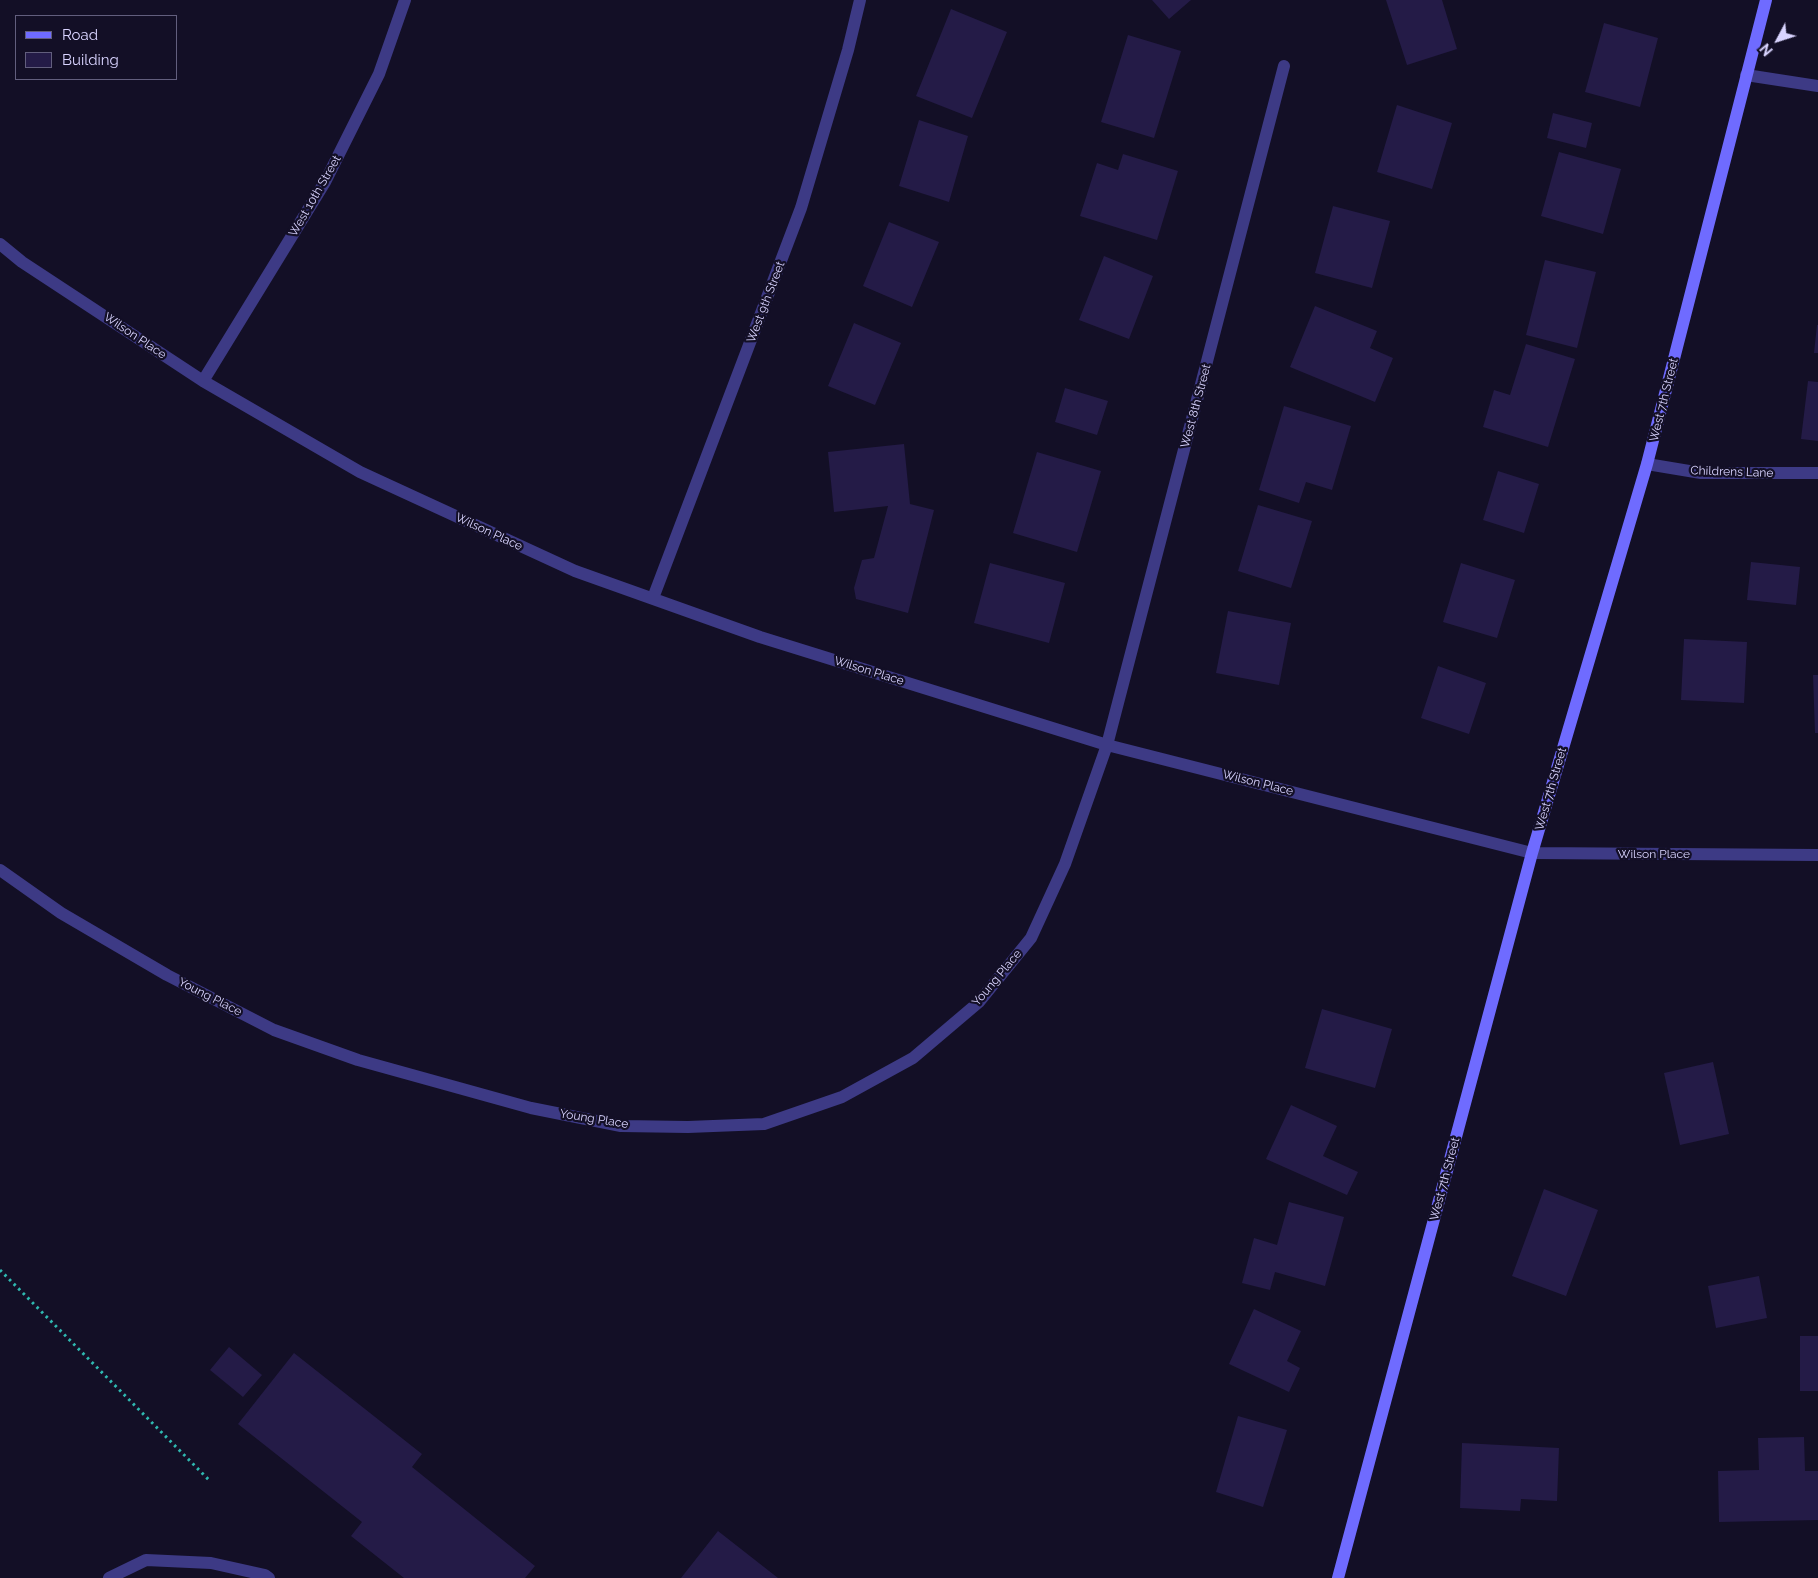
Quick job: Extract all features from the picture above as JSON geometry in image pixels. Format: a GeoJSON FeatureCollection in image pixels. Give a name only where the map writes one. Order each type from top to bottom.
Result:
{"type":"FeatureCollection","features":[{"type":"Feature","properties":{"kind":"street","name":"West 10th Street"},"geometry":{"type":"LineString","coordinates":[[203,381],[325,182],[379,74],[405,0]]}},
{"type":"Feature","properties":{"kind":"street","name":"West 9th Street"},"geometry":{"type":"LineString","coordinates":[[653,598],[801,208],[848,50],[860,0]]}},
{"type":"Feature","properties":{"kind":"street","name":"West 7th Street"},"geometry":{"type":"LineString","coordinates":[[1338,1578],[1532,853],[1648,464],[1766,0]]}},
{"type":"Feature","properties":{"kind":"street","name":"West 8th Street"},"geometry":{"type":"LineString","coordinates":[[1107,745],[1284,66]]}},
{"type":"Feature","properties":{"kind":"street"},"geometry":{"type":"LineString","coordinates":[[1746,75],[1818,86]]}},
{"type":"Feature","properties":{"kind":"street","name":"Wilson Place"},"geometry":{"type":"LineString","coordinates":[[0,244],[22,262],[203,381],[360,472],[575,571],[760,637],[1107,745],[1532,853],[1818,855]]}},
{"type":"Feature","properties":{"kind":"street","name":"Childrens Lane"},"geometry":{"type":"LineString","coordinates":[[1648,464],[1701,473],[1818,473]]}},
{"type":"Feature","properties":{"kind":"street","name":"Young Place"},"geometry":{"type":"LineString","coordinates":[[0,870],[62,913],[167,975],[274,1030],[358,1060],[531,1108],[621,1126],[688,1127],[764,1124],[842,1097],[913,1058],[979,1002],[1031,938],[1065,864],[1107,745]]}},
{"type":"Feature","properties":{"kind":"street"},"geometry":{"type":"LineString","coordinates":[[109,1578],[146,1560],[211,1563],[265,1575],[269,1578]]}},
{"type":"Feature","properties":{"kind":"path"},"geometry":{"type":"LineString","coordinates":[[0,1270],[210,1481]]}},
{"type":"Feature","properties":{"kind":"building"},"geometry":{"type":"Polygon","coordinates":[[[1152,0],[1191,0],[1169,19],[1152,0]]]}},
{"type":"Feature","properties":{"kind":"building"},"geometry":{"type":"Polygon","coordinates":[[[1386,0],[1442,0],[1457,49],[1407,65],[1386,0]]]}},
{"type":"Feature","properties":{"kind":"building"},"geometry":{"type":"Polygon","coordinates":[[[951,9],[1007,32],[972,118],[916,96],[951,9]]]}},
{"type":"Feature","properties":{"kind":"building"},"geometry":{"type":"Polygon","coordinates":[[[1604,23],[1658,38],[1640,107],[1585,92],[1604,23]]]}},
{"type":"Feature","properties":{"kind":"building"},"geometry":{"type":"Polygon","coordinates":[[[1128,35],[1181,51],[1154,138],[1101,122],[1128,35]]]}},
{"type":"Feature","properties":{"kind":"building"},"geometry":{"type":"Polygon","coordinates":[[[1397,105],[1452,123],[1432,189],[1377,172],[1397,105]]]}},
{"type":"Feature","properties":{"kind":"building"},"geometry":{"type":"Polygon","coordinates":[[[1553,113],[1592,123],[1586,148],[1547,138],[1553,113]]]}},
{"type":"Feature","properties":{"kind":"building"},"geometry":{"type":"Polygon","coordinates":[[[919,120],[968,136],[949,202],[899,186],[919,120]]]}},
{"type":"Feature","properties":{"kind":"building"},"geometry":{"type":"Polygon","coordinates":[[[1559,152],[1621,169],[1603,234],[1541,216],[1559,152]]]}},
{"type":"Feature","properties":{"kind":"building"},"geometry":{"type":"Polygon","coordinates":[[[1123,154],[1178,171],[1157,240],[1080,216],[1097,163],[1118,170],[1123,154]]]}},
{"type":"Feature","properties":{"kind":"building"},"geometry":{"type":"Polygon","coordinates":[[[1333,206],[1390,221],[1372,288],[1315,273],[1333,206]]]}},
{"type":"Feature","properties":{"kind":"building"},"geometry":{"type":"Polygon","coordinates":[[[889,222],[939,242],[912,307],[863,286],[889,222]]]}},
{"type":"Feature","properties":{"kind":"building"},"geometry":{"type":"Polygon","coordinates":[[[1104,256],[1153,276],[1129,339],[1079,320],[1104,256]]]}},
{"type":"Feature","properties":{"kind":"building"},"geometry":{"type":"Polygon","coordinates":[[[1545,260],[1596,272],[1577,348],[1526,335],[1545,260]]]}},
{"type":"Feature","properties":{"kind":"building"},"geometry":{"type":"Polygon","coordinates":[[[1315,306],[1377,331],[1370,348],[1393,358],[1375,402],[1290,367],[1315,306]]]}},
{"type":"Feature","properties":{"kind":"building"},"geometry":{"type":"Polygon","coordinates":[[[854,323],[901,343],[875,405],[828,386],[854,323]]]}},
{"type":"Feature","properties":{"kind":"building"},"geometry":{"type":"Polygon","coordinates":[[[1817,325],[1818,353],[1814,353],[1817,325]]]}},
{"type":"Feature","properties":{"kind":"building"},"geometry":{"type":"Polygon","coordinates":[[[1526,344],[1575,359],[1548,447],[1483,427],[1494,390],[1510,395],[1526,344]]]}},
{"type":"Feature","properties":{"kind":"building"},"geometry":{"type":"Polygon","coordinates":[[[1808,381],[1818,382],[1818,441],[1801,439],[1808,381]]]}},
{"type":"Feature","properties":{"kind":"building"},"geometry":{"type":"Polygon","coordinates":[[[1065,388],[1108,401],[1097,435],[1055,422],[1065,388]]]}},
{"type":"Feature","properties":{"kind":"building"},"geometry":{"type":"Polygon","coordinates":[[[1284,406],[1351,426],[1332,490],[1306,482],[1299,503],[1259,490],[1284,406]]]}},
{"type":"Feature","properties":{"kind":"building"},"geometry":{"type":"Polygon","coordinates":[[[904,444],[910,504],[934,510],[908,613],[856,599],[854,588],[862,560],[874,558],[888,506],[834,512],[828,452],[904,444]]]}},
{"type":"Feature","properties":{"kind":"building"},"geometry":{"type":"Polygon","coordinates":[[[1037,452],[1101,471],[1077,552],[1013,533],[1037,452]]]}},
{"type":"Feature","properties":{"kind":"building"},"geometry":{"type":"Polygon","coordinates":[[[1498,471],[1539,484],[1524,533],[1483,520],[1498,471]]]}},
{"type":"Feature","properties":{"kind":"building"},"geometry":{"type":"Polygon","coordinates":[[[1258,505],[1312,521],[1291,588],[1238,571],[1258,505]]]}},
{"type":"Feature","properties":{"kind":"building"},"geometry":{"type":"Polygon","coordinates":[[[1751,562],[1800,567],[1796,605],[1747,600],[1751,562]]]}},
{"type":"Feature","properties":{"kind":"building"},"geometry":{"type":"Polygon","coordinates":[[[990,563],[1065,583],[1049,643],[974,623],[990,563]]]}},
{"type":"Feature","properties":{"kind":"building"},"geometry":{"type":"Polygon","coordinates":[[[1461,563],[1515,580],[1497,638],[1443,622],[1461,563]]]}},
{"type":"Feature","properties":{"kind":"building"},"geometry":{"type":"Polygon","coordinates":[[[1228,611],[1291,623],[1279,685],[1216,673],[1228,611]]]}},
{"type":"Feature","properties":{"kind":"building"},"geometry":{"type":"Polygon","coordinates":[[[1684,639],[1747,642],[1744,703],[1681,700],[1684,639]]]}},
{"type":"Feature","properties":{"kind":"building"},"geometry":{"type":"Polygon","coordinates":[[[1438,666],[1486,683],[1469,734],[1421,718],[1438,666]]]}},
{"type":"Feature","properties":{"kind":"building"},"geometry":{"type":"Polygon","coordinates":[[[1813,675],[1818,675],[1818,733],[1815,733],[1813,675]]]}},
{"type":"Feature","properties":{"kind":"building"},"geometry":{"type":"Polygon","coordinates":[[[1322,1009],[1392,1029],[1375,1088],[1305,1068],[1322,1009]]]}},
{"type":"Feature","properties":{"kind":"building"},"geometry":{"type":"Polygon","coordinates":[[[1713,1062],[1729,1134],[1680,1145],[1664,1073],[1713,1062]]]}},
{"type":"Feature","properties":{"kind":"building"},"geometry":{"type":"Polygon","coordinates":[[[1291,1105],[1337,1126],[1323,1156],[1358,1172],[1347,1195],[1266,1159],[1291,1105]]]}},
{"type":"Feature","properties":{"kind":"building"},"geometry":{"type":"Polygon","coordinates":[[[1544,1189],[1598,1210],[1566,1296],[1512,1276],[1544,1189]]]}},
{"type":"Feature","properties":{"kind":"building"},"geometry":{"type":"Polygon","coordinates":[[[1289,1202],[1344,1217],[1325,1286],[1275,1272],[1270,1290],[1242,1283],[1254,1238],[1277,1245],[1289,1202]]]}},
{"type":"Feature","properties":{"kind":"building"},"geometry":{"type":"Polygon","coordinates":[[[1759,1276],[1767,1318],[1716,1328],[1708,1286],[1759,1276]]]}},
{"type":"Feature","properties":{"kind":"building"},"geometry":{"type":"Polygon","coordinates":[[[1254,1309],[1301,1331],[1287,1361],[1300,1368],[1289,1392],[1229,1364],[1254,1309]]]}},
{"type":"Feature","properties":{"kind":"building"},"geometry":{"type":"Polygon","coordinates":[[[1800,1336],[1818,1336],[1818,1391],[1800,1391],[1800,1336]]]}},
{"type":"Feature","properties":{"kind":"building"},"geometry":{"type":"Polygon","coordinates":[[[229,1347],[262,1375],[243,1397],[210,1370],[229,1347]]]}},
{"type":"Feature","properties":{"kind":"building"},"geometry":{"type":"Polygon","coordinates":[[[294,1353],[422,1454],[412,1467],[535,1566],[525,1578],[404,1578],[351,1536],[362,1522],[238,1424],[294,1353]]]}},
{"type":"Feature","properties":{"kind":"building"},"geometry":{"type":"Polygon","coordinates":[[[1238,1416],[1287,1430],[1263,1507],[1216,1492],[1238,1416]]]}},
{"type":"Feature","properties":{"kind":"building"},"geometry":{"type":"Polygon","coordinates":[[[1804,1437],[1805,1471],[1818,1471],[1818,1520],[1719,1522],[1718,1471],[1759,1470],[1758,1438],[1804,1437]]]}},
{"type":"Feature","properties":{"kind":"building"},"geometry":{"type":"Polygon","coordinates":[[[1462,1443],[1559,1448],[1557,1501],[1521,1499],[1520,1511],[1460,1508],[1462,1443]]]}},
{"type":"Feature","properties":{"kind":"building"},"geometry":{"type":"Polygon","coordinates":[[[718,1531],[778,1578],[681,1578],[718,1531]]]}}]}
